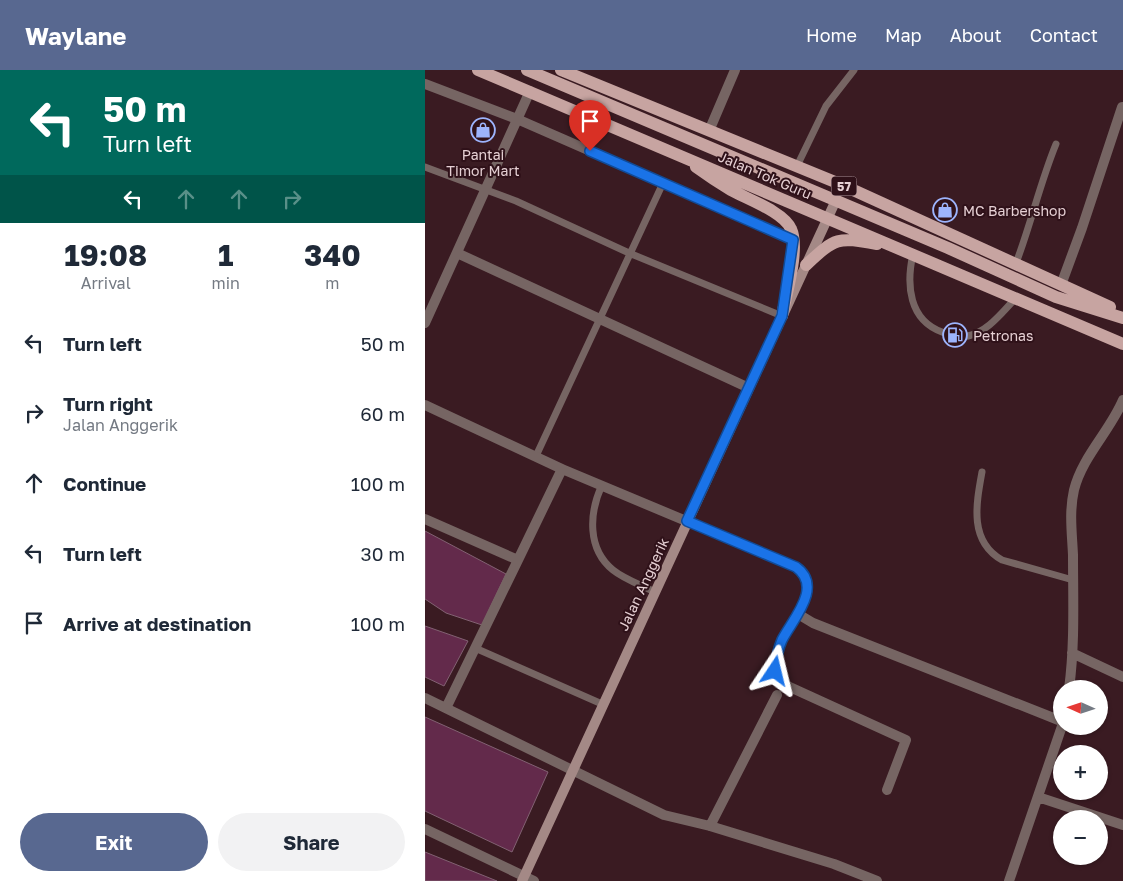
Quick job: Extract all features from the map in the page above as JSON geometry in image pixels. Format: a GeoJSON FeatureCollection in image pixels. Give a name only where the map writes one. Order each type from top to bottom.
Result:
{"type":"FeatureCollection","features":[{"type":"Feature","properties":{"kind":"main road","name":"Jalan Tok Guru"},"geometry":{"type":"LineString","coordinates":[[478,70],[666,148],[1123,344]]}},
{"type":"Feature","properties":{"kind":"main road"},"geometry":{"type":"LineString","coordinates":[[527,70],[836,200],[1056,297],[1123,318]]}},
{"type":"Feature","properties":{"kind":"main road","name":"Jalan Tok Guru"},"geometry":{"type":"LineString","coordinates":[[561,70],[797,166],[1016,263],[1123,313]]}},
{"type":"Feature","properties":{"kind":"main road"},"geometry":{"type":"LineString","coordinates":[[666,148],[730,190],[777,214],[791,229],[793,240],[782,316]]}},
{"type":"Feature","properties":{"kind":"main road","name":"Jalan Anggerik"},"geometry":{"type":"LineString","coordinates":[[527,880],[602,704],[836,200]]}},
{"type":"Feature","properties":{"kind":"main road"},"geometry":{"type":"LineString","coordinates":[[806,265],[826,246],[840,239],[899,248]]}},
{"type":"Feature","properties":{"kind":"street"},"geometry":{"type":"LineString","coordinates":[[709,131],[735,70]]}},
{"type":"Feature","properties":{"kind":"street"},"geometry":{"type":"LineString","coordinates":[[425,84],[517,119],[793,240]]}},
{"type":"Feature","properties":{"kind":"street"},"geometry":{"type":"LineString","coordinates":[[425,323],[530,91]]}},
{"type":"Feature","properties":{"kind":"street"},"geometry":{"type":"LineString","coordinates":[[1061,285],[1083,228],[1122,106]]}},
{"type":"Feature","properties":{"kind":"street"},"geometry":{"type":"LineString","coordinates":[[457,253],[749,388]]}},
{"type":"Feature","properties":{"kind":"street"},"geometry":{"type":"LineString","coordinates":[[1070,680],[1073,580],[1071,517],[1075,489],[1085,465],[1108,430],[1123,400]]}},
{"type":"Feature","properties":{"kind":"street"},"geometry":{"type":"LineString","coordinates":[[425,405],[562,468],[800,570],[807,583],[808,592],[798,614],[781,641],[776,656],[775,671],[781,683],[906,740],[887,790]]}},
{"type":"Feature","properties":{"kind":"street"},"geometry":{"type":"LineString","coordinates":[[446,708],[562,468]]}},
{"type":"Feature","properties":{"kind":"street"},"geometry":{"type":"LineString","coordinates":[[425,519],[518,560]]}},
{"type":"Feature","properties":{"kind":"street"},"geometry":{"type":"LineString","coordinates":[[798,614],[813,623],[1053,718]]}},
{"type":"Feature","properties":{"kind":"street"},"geometry":{"type":"LineString","coordinates":[[1072,653],[1123,677]]}},
{"type":"Feature","properties":{"kind":"street"},"geometry":{"type":"LineString","coordinates":[[710,826],[777,695]]}},
{"type":"Feature","properties":{"kind":"street"},"geometry":{"type":"LineString","coordinates":[[425,698],[664,815],[710,826],[834,864],[877,881]]}},
{"type":"Feature","properties":{"kind":"street"},"geometry":{"type":"LineString","coordinates":[[1009,881],[1059,735]]}},
{"type":"Feature","properties":{"kind":"street"},"geometry":{"type":"LineString","coordinates":[[1038,797],[1123,825]]}},
{"type":"Feature","properties":{"kind":"street"},"geometry":{"type":"LineString","coordinates":[[425,829],[527,880]]}},
{"type":"Feature","properties":{"kind":"lane"},"geometry":{"type":"LineString","coordinates":[[797,166],[826,106],[854,70]]}},
{"type":"Feature","properties":{"kind":"lane"},"geometry":{"type":"LineString","coordinates":[[1016,263],[1028,230],[1041,180],[1056,144]]}},
{"type":"Feature","properties":{"kind":"lane"},"geometry":{"type":"LineString","coordinates":[[425,167],[486,189],[629,253],[782,316]]}},
{"type":"Feature","properties":{"kind":"lane"},"geometry":{"type":"LineString","coordinates":[[535,456],[663,183]]}},
{"type":"Feature","properties":{"kind":"lane"},"geometry":{"type":"LineString","coordinates":[[913,254],[909,272],[909,292],[917,313],[930,328],[951,335],[968,336],[989,327],[1016,298]]}},
{"type":"Feature","properties":{"kind":"lane"},"geometry":{"type":"LineString","coordinates":[[982,472],[977,511],[977,529],[983,544],[992,554],[1002,560],[1073,580]]}},
{"type":"Feature","properties":{"kind":"lane"},"geometry":{"type":"LineString","coordinates":[[602,485],[595,501],[592,518],[593,539],[601,558],[614,571],[655,592]]}},
{"type":"Feature","properties":{"kind":"lane"},"geometry":{"type":"LineString","coordinates":[[475,648],[602,704]]}},
{"type":"Feature","properties":{"kind":"building"},"geometry":{"type":"Polygon","coordinates":[[[425,531],[506,574],[482,625],[446,613],[425,599],[425,531]]]}},
{"type":"Feature","properties":{"kind":"building"},"geometry":{"type":"Polygon","coordinates":[[[425,626],[468,641],[444,686],[425,677],[425,626]]]}},
{"type":"Feature","properties":{"kind":"building"},"geometry":{"type":"Polygon","coordinates":[[[425,717],[548,772],[512,852],[425,811],[425,717]]]}},
{"type":"Feature","properties":{"kind":"building"},"geometry":{"type":"Polygon","coordinates":[[[425,852],[497,881],[425,881],[425,852]]]}},
{"type":"Feature","properties":{"kind":"place","name":"Pantai Timor Mart"},"geometry":{"type":"Point","coordinates":[483,130]}},
{"type":"Feature","properties":{"kind":"place","name":"MC Barbershop"},"geometry":{"type":"Point","coordinates":[945,210]}},
{"type":"Feature","properties":{"kind":"place","name":"Petronas"},"geometry":{"type":"Point","coordinates":[955,335]}},
{"type":"Feature","properties":{"kind":"route"},"geometry":{"type":"LineString","coordinates":[[590,151],[793,240],[792,258],[782,316],[687,521],[796,567],[803,574],[808,592],[798,614],[781,641],[776,656],[775,671]]}}]}
